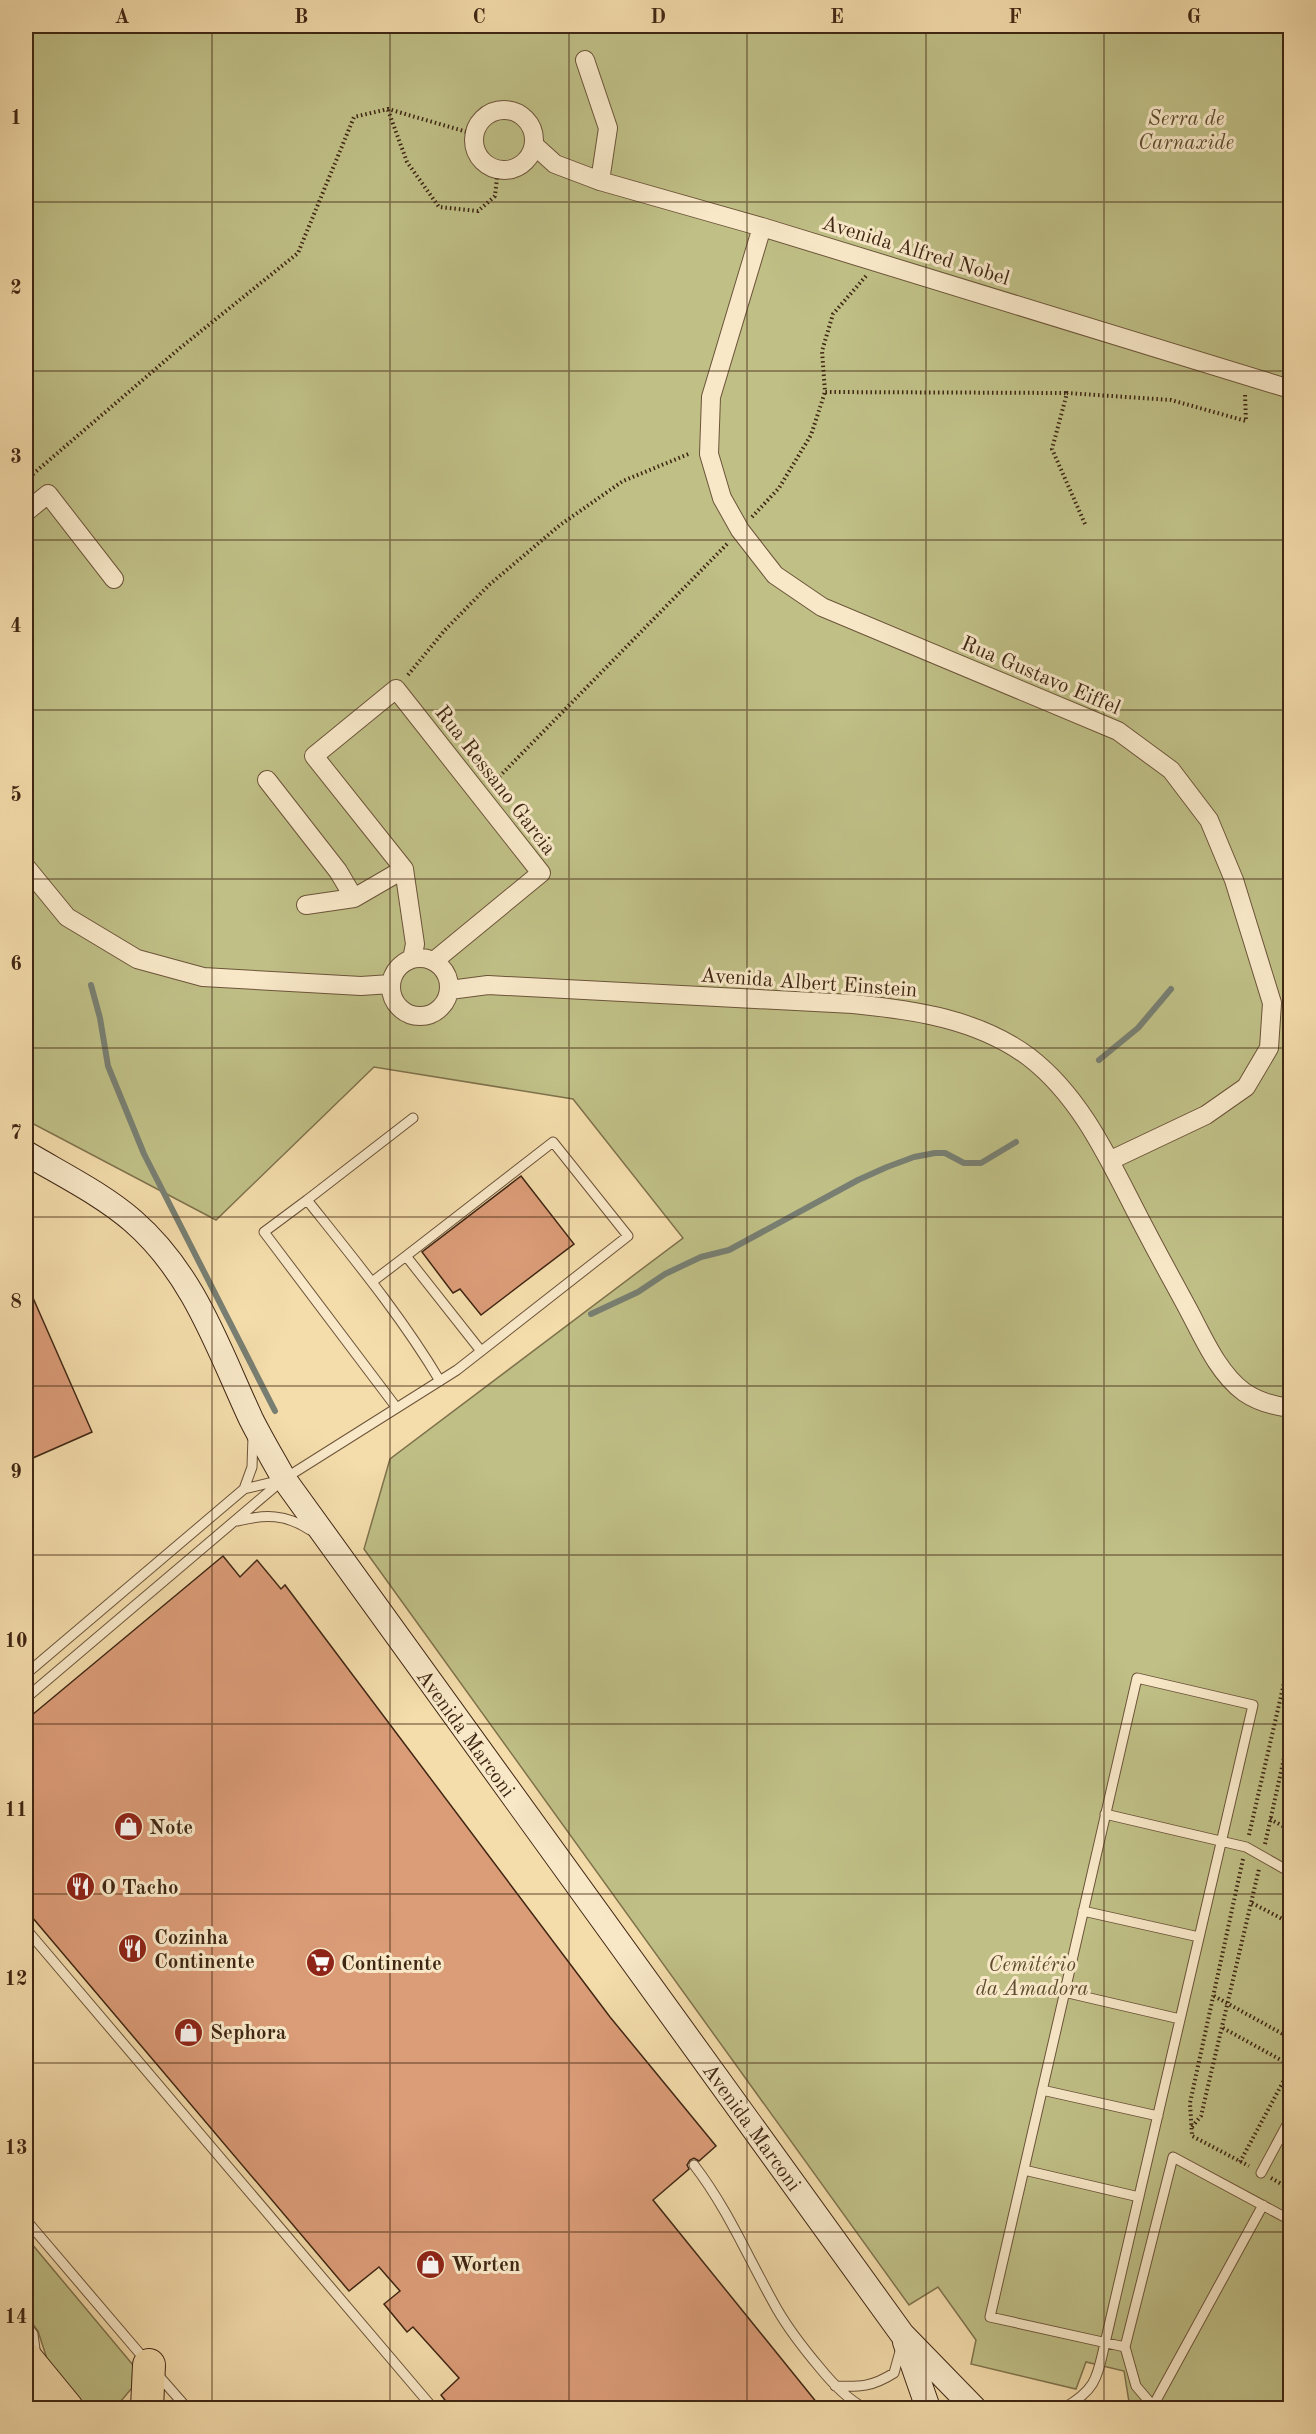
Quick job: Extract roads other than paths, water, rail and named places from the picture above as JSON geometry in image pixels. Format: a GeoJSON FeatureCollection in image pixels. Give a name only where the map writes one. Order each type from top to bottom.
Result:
{"type":"FeatureCollection","features":[{"type":"Feature","properties":{"kind":"highway"},"geometry":{"type":"LineString","coordinates":[[147,2409],[148,2365]]}},
{"type":"Feature","properties":{"kind":"highway"},"geometry":{"type":"LineString","coordinates":[[32,2366],[67,2409]]}},
{"type":"Feature","properties":{"kind":"highway"},"geometry":{"type":"LineString","coordinates":[[26,2403],[30,2409]]}},
{"type":"Feature","properties":{"kind":"street"},"geometry":{"type":"LineString","coordinates":[[585,60],[608,128],[600,181]]}},
{"type":"Feature","properties":{"kind":"street"},"geometry":{"type":"LineString","coordinates":[[504,109],[524,116],[534,135],[534,145],[531,154],[517,167],[498,169],[482,160],[476,153],[474,134],[477,124],[484,116],[504,109]]}},
{"type":"Feature","properties":{"kind":"street","name":"Avenida Alfred Nobel"},"geometry":{"type":"LineString","coordinates":[[534,145],[555,164],[600,181],[762,227],[1290,389]]}},
{"type":"Feature","properties":{"kind":"street","name":"Rua Gustavo Eiffel"},"geometry":{"type":"LineString","coordinates":[[762,227],[711,398],[709,454],[722,498],[740,530],[775,575],[822,608],[1118,731],[1171,770],[1209,820],[1234,880],[1272,1003],[1269,1048],[1246,1087],[1206,1115],[1111,1160]]}},
{"type":"Feature","properties":{"kind":"street"},"geometry":{"type":"LineString","coordinates":[[26,512],[48,494],[114,579]]}},
{"type":"Feature","properties":{"kind":"street","name":"Rua Ressano Garcia"},"geometry":{"type":"LineString","coordinates":[[404,870],[314,756],[396,689],[541,873],[434,962]]}},
{"type":"Feature","properties":{"kind":"street"},"geometry":{"type":"LineString","coordinates":[[267,780],[338,871],[354,898]]}},
{"type":"Feature","properties":{"kind":"street"},"geometry":{"type":"LineString","coordinates":[[26,867],[67,916],[137,959],[203,977],[361,986],[391,984]]}},
{"type":"Feature","properties":{"kind":"street"},"geometry":{"type":"LineString","coordinates":[[306,905],[354,898],[404,870],[415,944],[412,959]]}},
{"type":"Feature","properties":{"kind":"street"},"geometry":{"type":"LineString","coordinates":[[427,958],[434,962],[446,974],[450,990],[442,1007],[426,1016],[417,1016],[400,1009],[394,1002],[391,984],[398,968],[412,959],[427,958]]}},
{"type":"Feature","properties":{"kind":"street","name":"Avenida Albert Einstein"},"geometry":{"type":"LineString","coordinates":[[450,990],[488,985],[830,1003],[899,1009],[965,1023],[1002,1040],[1027,1056],[1060,1086],[1111,1160],[1144,1228],[1206,1342],[1228,1376],[1244,1392],[1261,1401],[1290,1408]]}},
{"type":"Feature","properties":{"kind":"street","name":"Avenida Marconi"},"geometry":{"type":"LineString","coordinates":[[26,1153],[109,1203],[132,1220],[176,1266],[207,1320],[252,1422],[284,1479],[326,1540],[902,2334],[974,2409]]}},
{"type":"Feature","properties":{"kind":"street","name":"Avenida Marconi"},"geometry":{"type":"LineString","coordinates":[[902,2334],[928,2409]]}},
{"type":"Feature","properties":{"kind":"lane"},"geometry":{"type":"LineString","coordinates":[[396,1407],[264,1232],[413,1118]]}},
{"type":"Feature","properties":{"kind":"lane"},"geometry":{"type":"LineString","coordinates":[[26,1698],[284,1479],[440,1381],[628,1236],[553,1142],[372,1282]]}},
{"type":"Feature","properties":{"kind":"lane"},"geometry":{"type":"LineString","coordinates":[[307,1200],[372,1282],[423,1352],[440,1381]]}},
{"type":"Feature","properties":{"kind":"lane"},"geometry":{"type":"LineString","coordinates":[[406,1256],[481,1351]]}},
{"type":"Feature","properties":{"kind":"lane"},"geometry":{"type":"LineString","coordinates":[[244,1489],[252,1467],[252,1422]]}},
{"type":"Feature","properties":{"kind":"lane"},"geometry":{"type":"LineString","coordinates":[[26,1674],[244,1489],[284,1479]]}},
{"type":"Feature","properties":{"kind":"lane"},"geometry":{"type":"LineString","coordinates":[[236,1521],[265,1515],[285,1517],[305,1526],[326,1540]]}},
{"type":"Feature","properties":{"kind":"lane"},"geometry":{"type":"LineString","coordinates":[[1064,2409],[1085,2395],[1096,2380],[1106,2343],[1253,1705],[1137,1678],[990,2317],[1106,2343],[1125,2348]]}},
{"type":"Feature","properties":{"kind":"lane"},"geometry":{"type":"LineString","coordinates":[[1105,1814],[1246,1847],[1290,1872]]}},
{"type":"Feature","properties":{"kind":"lane"},"geometry":{"type":"LineString","coordinates":[[1083,1911],[1199,1937]]}},
{"type":"Feature","properties":{"kind":"lane"},"geometry":{"type":"LineString","coordinates":[[26,1929],[433,2409]]}},
{"type":"Feature","properties":{"kind":"lane"},"geometry":{"type":"LineString","coordinates":[[1065,1992],[1180,2019]]}},
{"type":"Feature","properties":{"kind":"lane"},"geometry":{"type":"LineString","coordinates":[[1042,2090],[1158,2116]]}},
{"type":"Feature","properties":{"kind":"lane"},"geometry":{"type":"LineString","coordinates":[[1262,2173],[1290,2119]]}},
{"type":"Feature","properties":{"kind":"lane"},"geometry":{"type":"LineString","coordinates":[[1263,2205],[1153,2406],[1136,2386],[1125,2348],[1173,2157],[1263,2205],[1290,2220]]}},
{"type":"Feature","properties":{"kind":"lane"},"geometry":{"type":"LineString","coordinates":[[694,2165],[711,2187],[777,2310],[800,2344],[835,2386],[864,2409]]}},
{"type":"Feature","properties":{"kind":"lane"},"geometry":{"type":"LineString","coordinates":[[1024,2170],[1139,2197]]}},
{"type":"Feature","properties":{"kind":"lane"},"geometry":{"type":"LineString","coordinates":[[26,2220],[187,2409]]}},
{"type":"Feature","properties":{"kind":"lane"},"geometry":{"type":"LineString","coordinates":[[26,2325],[33,2334],[32,2366]]}},
{"type":"Feature","properties":{"kind":"lane"},"geometry":{"type":"LineString","coordinates":[[835,2386],[863,2387],[879,2383],[894,2373],[900,2356],[902,2334]]}},
{"type":"Feature","properties":{"kind":"lane"},"geometry":{"type":"LineString","coordinates":[[1286,2409],[1290,2399]]}},
{"type":"Feature","properties":{"kind":"waterway"},"geometry":{"type":"LineString","coordinates":[[91,985],[100,1018],[108,1066],[144,1154],[275,1411]]}},
{"type":"Feature","properties":{"kind":"waterway"},"geometry":{"type":"LineString","coordinates":[[1099,1060],[1138,1028],[1171,989]]}},
{"type":"Feature","properties":{"kind":"waterway"},"geometry":{"type":"LineString","coordinates":[[591,1314],[638,1292],[665,1274],[701,1257],[729,1250],[858,1180],[887,1167],[914,1157],[935,1153],[945,1153],[964,1163],[981,1163],[1016,1142]]}},
{"type":"Feature","properties":{"kind":"place","name":"Note"},"geometry":{"type":"Point","coordinates":[128,1827]}},
{"type":"Feature","properties":{"kind":"place","name":"O Tacho"},"geometry":{"type":"Point","coordinates":[80,1887]}},
{"type":"Feature","properties":{"kind":"place","name":"Cozinha Continente"},"geometry":{"type":"Point","coordinates":[133,1949]}},
{"type":"Feature","properties":{"kind":"place","name":"Continente"},"geometry":{"type":"Point","coordinates":[320,1963]}},
{"type":"Feature","properties":{"kind":"place","name":"Sephora"},"geometry":{"type":"Point","coordinates":[189,2032]}},
{"type":"Feature","properties":{"kind":"place","name":"Worten"},"geometry":{"type":"Point","coordinates":[430,2264]}},
{"type":"Feature","properties":{"kind":"park label","name":"Serra de Carnaxide"},"geometry":{"type":"Point","coordinates":[1186,130]}},
{"type":"Feature","properties":{"kind":"park label","name":"Cemitério da Amadora"},"geometry":{"type":"Point","coordinates":[1032,1976]}}]}
